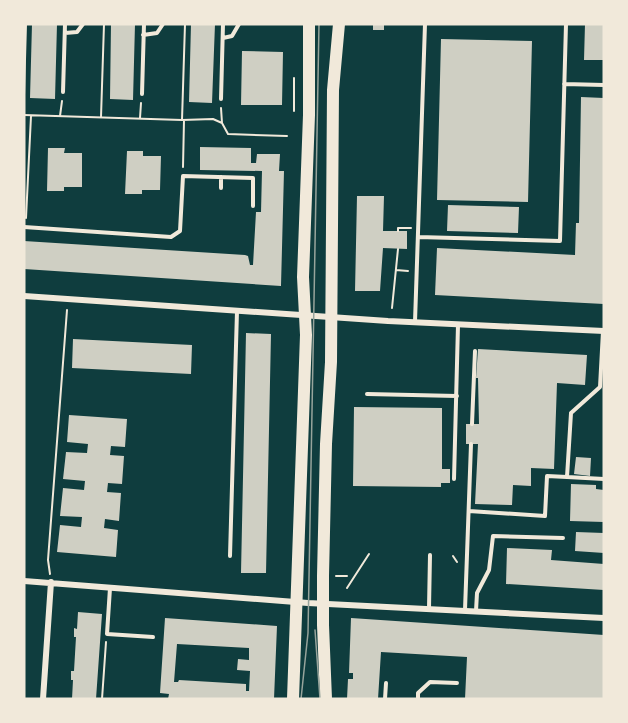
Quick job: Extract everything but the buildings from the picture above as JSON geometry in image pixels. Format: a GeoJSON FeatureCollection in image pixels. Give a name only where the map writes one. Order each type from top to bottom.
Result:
{"type":"FeatureCollection","features":[{"type":"Feature","properties":{"kind":"main road"},"geometry":{"type":"LineString","coordinates":[[293,699],[306,316],[303,277],[309,115],[309,24]]}},
{"type":"Feature","properties":{"kind":"main road"},"geometry":{"type":"LineString","coordinates":[[326,699],[323,604],[326,444],[331,362],[333,90],[339,24]]}},
{"type":"Feature","properties":{"kind":"street"},"geometry":{"type":"LineString","coordinates":[[24,296],[330,318],[604,331]]}},
{"type":"Feature","properties":{"kind":"street"},"geometry":{"type":"LineString","coordinates":[[24,580],[323,604],[604,618]]}},
{"type":"Feature","properties":{"kind":"street"},"geometry":{"type":"LineString","coordinates":[[43,699],[51,582]]}},
{"type":"Feature","properties":{"kind":"lane"},"geometry":{"type":"LineString","coordinates":[[63,92],[65,24]]}},
{"type":"Feature","properties":{"kind":"lane"},"geometry":{"type":"LineString","coordinates":[[65,33],[76,32],[83,24]]}},
{"type":"Feature","properties":{"kind":"lane"},"geometry":{"type":"LineString","coordinates":[[142,94],[144,24]]}},
{"type":"Feature","properties":{"kind":"lane"},"geometry":{"type":"LineString","coordinates":[[143,35],[157,33],[163,24]]}},
{"type":"Feature","properties":{"kind":"lane"},"geometry":{"type":"LineString","coordinates":[[221,99],[223,24]]}},
{"type":"Feature","properties":{"kind":"lane"},"geometry":{"type":"LineString","coordinates":[[223,38],[232,36],[239,24]]}},
{"type":"Feature","properties":{"kind":"lane"},"geometry":{"type":"LineString","coordinates":[[415,323],[425,24]]}},
{"type":"Feature","properties":{"kind":"lane"},"geometry":{"type":"LineString","coordinates":[[418,237],[560,242],[566,24]]}},
{"type":"Feature","properties":{"kind":"lane"},"geometry":{"type":"LineString","coordinates":[[564,84],[604,85]]}},
{"type":"Feature","properties":{"kind":"lane"},"geometry":{"type":"LineString","coordinates":[[25,228],[171,237],[180,231],[183,176],[254,178],[253,206]]}},
{"type":"Feature","properties":{"kind":"lane"},"geometry":{"type":"LineString","coordinates":[[220,188],[221,177]]}},
{"type":"Feature","properties":{"kind":"lane"},"geometry":{"type":"LineString","coordinates":[[230,556],[237,310]]}},
{"type":"Feature","properties":{"kind":"lane"},"geometry":{"type":"LineString","coordinates":[[454,479],[458,325]]}},
{"type":"Feature","properties":{"kind":"lane"},"geometry":{"type":"LineString","coordinates":[[567,477],[571,413],[600,387],[604,331]]}},
{"type":"Feature","properties":{"kind":"lane"},"geometry":{"type":"LineString","coordinates":[[472,424],[475,351]]}},
{"type":"Feature","properties":{"kind":"lane"},"geometry":{"type":"LineString","coordinates":[[367,394],[457,396]]}},
{"type":"Feature","properties":{"kind":"lane"},"geometry":{"type":"LineString","coordinates":[[465,610],[471,444]]}},
{"type":"Feature","properties":{"kind":"lane"},"geometry":{"type":"LineString","coordinates":[[469,511],[545,516],[547,476],[604,479]]}},
{"type":"Feature","properties":{"kind":"lane"},"geometry":{"type":"LineString","coordinates":[[476,611],[477,593],[489,570],[493,536],[563,538]]}},
{"type":"Feature","properties":{"kind":"lane"},"geometry":{"type":"LineString","coordinates":[[429,608],[430,555]]}},
{"type":"Feature","properties":{"kind":"lane"},"geometry":{"type":"LineString","coordinates":[[110,587],[106,634],[153,637]]}},
{"type":"Feature","properties":{"kind":"lane"},"geometry":{"type":"LineString","coordinates":[[418,699],[418,693],[430,682],[458,683]]}},
{"type":"Feature","properties":{"kind":"lane"},"geometry":{"type":"LineString","coordinates":[[385,699],[386,683]]}},
{"type":"Feature","properties":{"kind":"path"},"geometry":{"type":"LineString","coordinates":[[24,95],[26,24]]}},
{"type":"Feature","properties":{"kind":"path"},"geometry":{"type":"LineString","coordinates":[[101,118],[104,24]]}},
{"type":"Feature","properties":{"kind":"path"},"geometry":{"type":"LineString","coordinates":[[183,166],[185,24]]}},
{"type":"Feature","properties":{"kind":"path"},"geometry":{"type":"LineString","coordinates":[[140,119],[142,94]]}},
{"type":"Feature","properties":{"kind":"path"},"geometry":{"type":"LineString","coordinates":[[221,99],[222,123],[228,134],[287,136]]}},
{"type":"Feature","properties":{"kind":"path"},"geometry":{"type":"LineString","coordinates":[[60,116],[62,102]]}},
{"type":"Feature","properties":{"kind":"path"},"geometry":{"type":"LineString","coordinates":[[24,115],[213,119],[222,123]]}},
{"type":"Feature","properties":{"kind":"path"},"geometry":{"type":"LineString","coordinates":[[25,228],[31,116]]}},
{"type":"Feature","properties":{"kind":"path"},"geometry":{"type":"LineString","coordinates":[[398,231],[398,228],[418,229]]}},
{"type":"Feature","properties":{"kind":"path"},"geometry":{"type":"LineString","coordinates":[[392,308],[398,249]]}},
{"type":"Feature","properties":{"kind":"path"},"geometry":{"type":"LineString","coordinates":[[51,582],[48,560],[68,299]]}},
{"type":"Feature","properties":{"kind":"path"},"geometry":{"type":"LineString","coordinates":[[347,588],[369,554]]}},
{"type":"Feature","properties":{"kind":"path"},"geometry":{"type":"LineString","coordinates":[[330,576],[347,576]]}},
{"type":"Feature","properties":{"kind":"path"},"geometry":{"type":"LineString","coordinates":[[102,699],[106,634]]}},
{"type":"Feature","properties":{"kind":"tram line"},"geometry":{"type":"LineString","coordinates":[[301,699],[308,633],[319,24]]}},
{"type":"Feature","properties":{"kind":"tram line"},"geometry":{"type":"LineString","coordinates":[[315,630],[320,699]]}}]}
